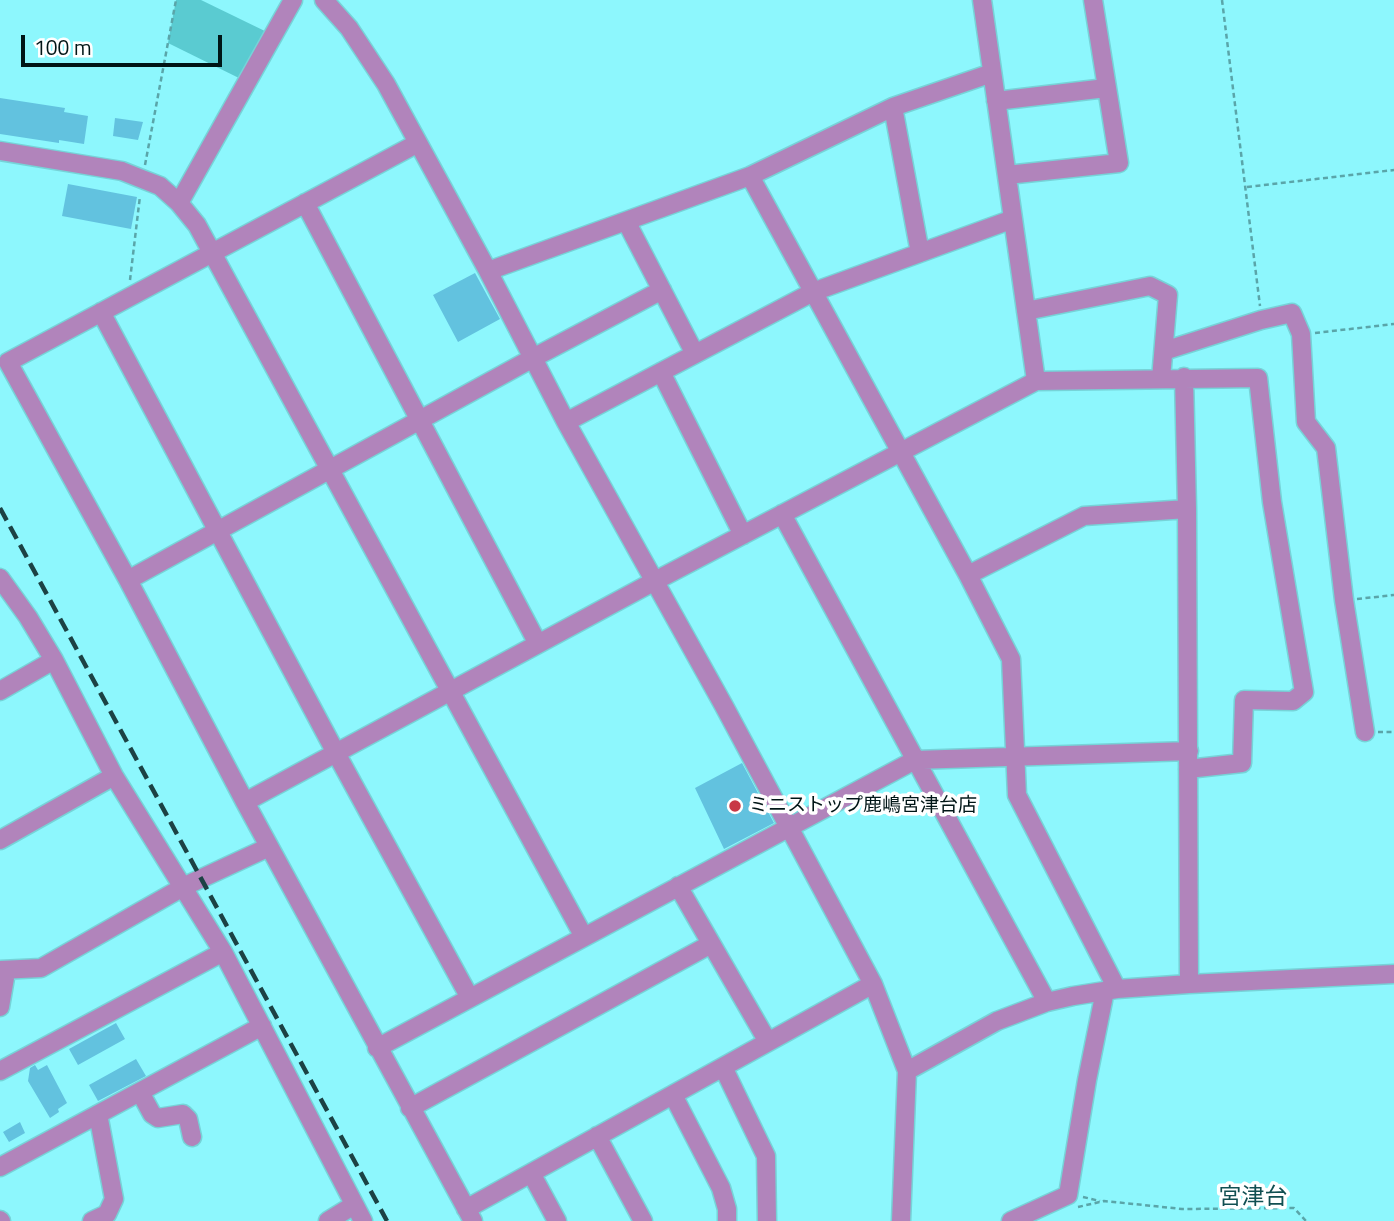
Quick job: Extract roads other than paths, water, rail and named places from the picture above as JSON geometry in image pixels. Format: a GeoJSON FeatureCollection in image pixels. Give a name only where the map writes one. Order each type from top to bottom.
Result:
{"type":"FeatureCollection","features":[{"type":"Feature","properties":{"kind":"street"},"geometry":{"type":"LineString","coordinates":[[178,203],[293,0]]}},
{"type":"Feature","properties":{"kind":"street"},"geometry":{"type":"LineString","coordinates":[[324,0],[349,28],[386,84],[488,271],[566,422],[873,984],[907,1071],[901,1221]]}},
{"type":"Feature","properties":{"kind":"street"},"geometry":{"type":"LineString","coordinates":[[982,0],[1037,381]]}},
{"type":"Feature","properties":{"kind":"street"},"geometry":{"type":"LineString","coordinates":[[1007,176],[1119,163],[1093,0]]}},
{"type":"Feature","properties":{"kind":"street"},"geometry":{"type":"LineString","coordinates":[[488,271],[750,176],[894,107],[992,73]]}},
{"type":"Feature","properties":{"kind":"street"},"geometry":{"type":"LineString","coordinates":[[996,101],[1106,88]]}},
{"type":"Feature","properties":{"kind":"street"},"geometry":{"type":"LineString","coordinates":[[894,107],[920,254]]}},
{"type":"Feature","properties":{"kind":"street"},"geometry":{"type":"LineString","coordinates":[[418,143],[8,362],[128,580],[377,1048],[470,1215],[531,1173],[873,984]]}},
{"type":"Feature","properties":{"kind":"street"},"geometry":{"type":"LineString","coordinates":[[0,150],[122,172],[142,179],[160,187],[197,225],[584,937]]}},
{"type":"Feature","properties":{"kind":"street"},"geometry":{"type":"LineString","coordinates":[[750,176],[968,575],[1011,659],[1017,795],[1111,990],[1087,1080],[1071,1202],[1011,1221]]}},
{"type":"Feature","properties":{"kind":"street"},"geometry":{"type":"LineString","coordinates":[[305,203],[538,644]]}},
{"type":"Feature","properties":{"kind":"street"},"geometry":{"type":"LineString","coordinates":[[566,422],[813,292],[1013,219]]}},
{"type":"Feature","properties":{"kind":"street"},"geometry":{"type":"LineString","coordinates":[[626,221],[695,354]]}},
{"type":"Feature","properties":{"kind":"street"},"geometry":{"type":"LineString","coordinates":[[1026,311],[1150,286],[1168,295],[1161,379]]}},
{"type":"Feature","properties":{"kind":"street"},"geometry":{"type":"LineString","coordinates":[[128,580],[662,290]]}},
{"type":"Feature","properties":{"kind":"street"},"geometry":{"type":"LineString","coordinates":[[101,312],[335,753],[470,998]]}},
{"type":"Feature","properties":{"kind":"street"},"geometry":{"type":"LineString","coordinates":[[1164,351],[1261,320],[1292,313],[1301,334],[1306,422],[1326,449],[1344,600],[1364,732]]}},
{"type":"Feature","properties":{"kind":"street"},"geometry":{"type":"LineString","coordinates":[[661,372],[743,534]]}},
{"type":"Feature","properties":{"kind":"street"},"geometry":{"type":"LineString","coordinates":[[1184,377],[1189,984]]}},
{"type":"Feature","properties":{"kind":"street"},"geometry":{"type":"LineString","coordinates":[[245,802],[743,534],[1037,381],[1258,378],[1272,502],[1304,692],[1293,701],[1244,700],[1242,763],[1014,755],[915,760],[377,1048]]}},
{"type":"Feature","properties":{"kind":"street"},"geometry":{"type":"LineString","coordinates":[[968,575],[1084,516],[1187,509]]}},
{"type":"Feature","properties":{"kind":"street"},"geometry":{"type":"LineString","coordinates":[[782,514],[1047,1002]]}},
{"type":"Feature","properties":{"kind":"street"},"geometry":{"type":"LineString","coordinates":[[0,578],[54,660],[114,776],[185,886],[223,952],[359,1213],[328,1221]]}},
{"type":"Feature","properties":{"kind":"street"},"geometry":{"type":"LineString","coordinates":[[0,691],[54,660]]}},
{"type":"Feature","properties":{"kind":"street"},"geometry":{"type":"LineString","coordinates":[[0,840],[114,776]]}},
{"type":"Feature","properties":{"kind":"street"},"geometry":{"type":"LineString","coordinates":[[0,1007],[3,971],[41,968],[185,886],[269,847]]}},
{"type":"Feature","properties":{"kind":"street"},"geometry":{"type":"LineString","coordinates":[[678,886],[768,1042]]}},
{"type":"Feature","properties":{"kind":"street"},"geometry":{"type":"LineString","coordinates":[[410,1108],[711,944]]}},
{"type":"Feature","properties":{"kind":"street"},"geometry":{"type":"LineString","coordinates":[[0,1071],[223,952]]}},
{"type":"Feature","properties":{"kind":"street"},"geometry":{"type":"LineString","coordinates":[[907,1071],[998,1021],[1047,1002],[1111,990],[1394,974]]}},
{"type":"Feature","properties":{"kind":"street"},"geometry":{"type":"LineString","coordinates":[[0,1167],[262,1026]]}},
{"type":"Feature","properties":{"kind":"street"},"geometry":{"type":"LineString","coordinates":[[723,1067],[766,1156],[767,1221]]}},
{"type":"Feature","properties":{"kind":"street"},"geometry":{"type":"LineString","coordinates":[[140,1092],[152,1114],[158,1118],[183,1114],[188,1119],[192,1137]]}},
{"type":"Feature","properties":{"kind":"street"},"geometry":{"type":"LineString","coordinates":[[673,1095],[721,1188],[727,1209],[727,1221]]}},
{"type":"Feature","properties":{"kind":"street"},"geometry":{"type":"LineString","coordinates":[[92,1221],[107,1214],[114,1199],[98,1114]]}},
{"type":"Feature","properties":{"kind":"street"},"geometry":{"type":"LineString","coordinates":[[597,1136],[643,1221]]}},
{"type":"Feature","properties":{"kind":"street"},"geometry":{"type":"LineString","coordinates":[[531,1173],[557,1221]]}},
{"type":"Feature","properties":{"kind":"railway"},"geometry":{"type":"LineString","coordinates":[[0,508],[387,1221]]}},
{"type":"Feature","properties":{"kind":"place","name":"ミニストップ鹿嶋宮津台店"},"geometry":{"type":"Point","coordinates":[735,806]}},
{"type":"Feature","properties":{"kind":"district","name":"宮津台"},"geometry":{"type":"Point","coordinates":[1253,1198]}}]}
